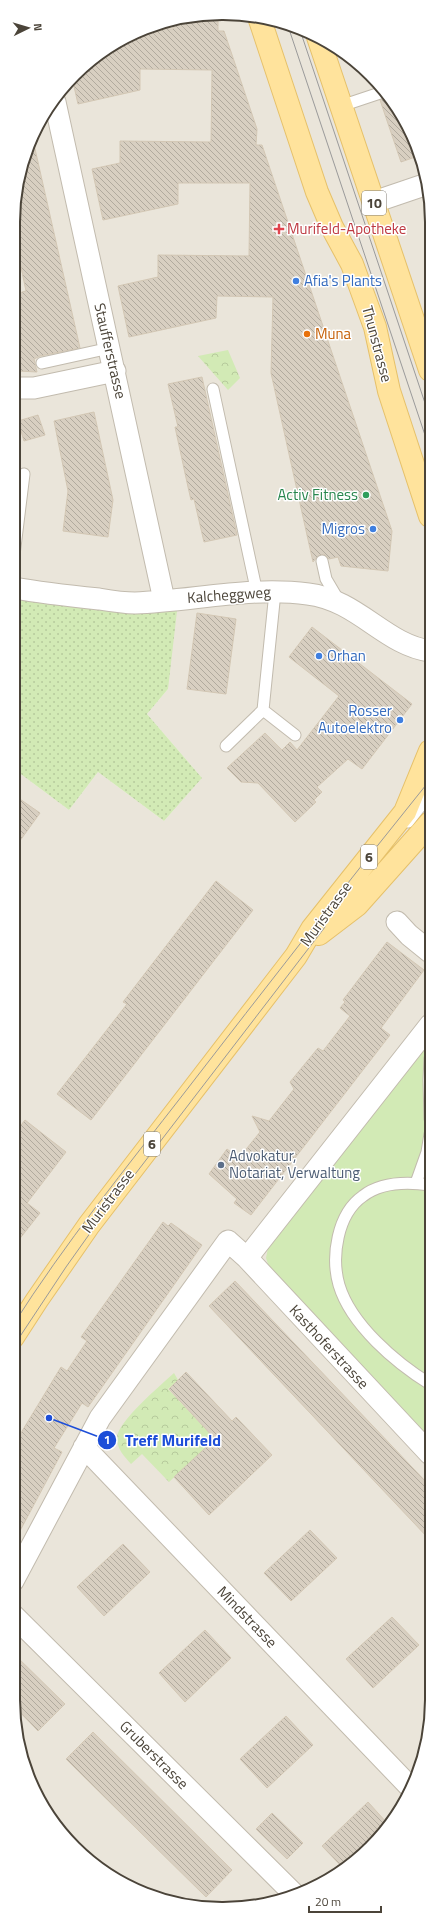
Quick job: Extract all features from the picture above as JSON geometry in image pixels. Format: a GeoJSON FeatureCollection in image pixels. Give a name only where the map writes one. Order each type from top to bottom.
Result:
{"type":"FeatureCollection","features":[{"type":"Feature","properties":{"kind":"main road","name":"Thunstrasse"},"geometry":{"type":"LineString","coordinates":[[261,24],[317,192],[332,227],[352,264],[375,328],[389,391],[425,501]]}},
{"type":"Feature","properties":{"kind":"main road","name":"10"},"geometry":{"type":"LineString","coordinates":[[321,45],[425,355]]}},
{"type":"Feature","properties":{"kind":"main road","name":"Muristrasse"},"geometry":{"type":"LineString","coordinates":[[20,1326],[89,1225],[296,956],[312,929],[405,812],[425,763]]}},
{"type":"Feature","properties":{"kind":"main road","name":"Muristrasse"},"geometry":{"type":"LineString","coordinates":[[296,956],[325,927],[357,905],[425,829]]}},
{"type":"Feature","properties":{"kind":"street","name":"Staufferstrasse"},"geometry":{"type":"LineString","coordinates":[[56,107],[164,600]]}},
{"type":"Feature","properties":{"kind":"street"},"geometry":{"type":"LineString","coordinates":[[374,202],[421,186]]}},
{"type":"Feature","properties":{"kind":"street"},"geometry":{"type":"LineString","coordinates":[[20,388],[34,388],[115,371]]}},
{"type":"Feature","properties":{"kind":"street","name":"Kalcheggweg"},"geometry":{"type":"LineString","coordinates":[[20,589],[126,603],[266,592],[309,594],[340,603],[393,637],[407,644],[425,649]]}},
{"type":"Feature","properties":{"kind":"street"},"geometry":{"type":"LineString","coordinates":[[397,922],[409,935],[425,948]]}},
{"type":"Feature","properties":{"kind":"street"},"geometry":{"type":"LineString","coordinates":[[247,1258],[425,1031]]}},
{"type":"Feature","properties":{"kind":"street","name":"Kasthoferstrasse"},"geometry":{"type":"LineString","coordinates":[[84,1447],[100,1418],[228,1241],[247,1258],[425,1449]]}},
{"type":"Feature","properties":{"kind":"street"},"geometry":{"type":"LineString","coordinates":[[20,1568],[84,1447]]}},
{"type":"Feature","properties":{"kind":"street","name":"Mindstrasse"},"geometry":{"type":"LineString","coordinates":[[84,1447],[407,1784]]}},
{"type":"Feature","properties":{"kind":"street","name":"Gruberstrasse"},"geometry":{"type":"LineString","coordinates":[[20,1622],[290,1890]]}},
{"type":"Feature","properties":{"kind":"lane"},"geometry":{"type":"LineString","coordinates":[[341,106],[379,93]]}},
{"type":"Feature","properties":{"kind":"lane"},"geometry":{"type":"LineString","coordinates":[[42,363],[110,348]]}},
{"type":"Feature","properties":{"kind":"lane"},"geometry":{"type":"LineString","coordinates":[[213,389],[266,592],[263,710],[226,746]]}},
{"type":"Feature","properties":{"kind":"lane"},"geometry":{"type":"LineString","coordinates":[[20,506],[24,474]]}},
{"type":"Feature","properties":{"kind":"lane"},"geometry":{"type":"LineString","coordinates":[[322,561],[326,579],[340,603]]}},
{"type":"Feature","properties":{"kind":"lane"},"geometry":{"type":"LineString","coordinates":[[263,710],[295,736]]}},
{"type":"Feature","properties":{"kind":"lane"},"geometry":{"type":"LineString","coordinates":[[325,927],[425,800]]}},
{"type":"Feature","properties":{"kind":"lane"},"geometry":{"type":"LineString","coordinates":[[416,1184],[425,1158]]}},
{"type":"Feature","properties":{"kind":"lane"},"geometry":{"type":"LineString","coordinates":[[425,1185],[385,1186],[362,1196],[345,1217],[337,1246],[336,1267],[339,1285],[359,1321],[386,1351],[425,1380]]}},
{"type":"Feature","properties":{"kind":"shaded area"},"geometry":{"type":"Polygon","coordinates":[[[209,20],[236,20],[275,27],[300,35],[324,47],[356,70],[375,89],[398,121],[410,145],[418,170],[425,209],[425,1713],[418,1752],[410,1777],[391,1812],[366,1843],[335,1868],[300,1887],[275,1895],[236,1902],[209,1902],[183,1898],[145,1887],[121,1875],[89,1852],[70,1833],[54,1812],[35,1777],[27,1752],[20,1713],[20,773],[69,810],[98,772],[164,821],[202,778],[147,714],[168,689],[126,612],[20,598],[20,209],[27,170],[35,145],[47,121],[62,99],[89,70],[121,47],[145,35],[170,27],[209,20]]]}},
{"type":"Feature","properties":{"kind":"green space"},"geometry":{"type":"Polygon","coordinates":[[[228,350],[240,378],[228,390],[198,356],[228,350]]]}},
{"type":"Feature","properties":{"kind":"green space"},"geometry":{"type":"Polygon","coordinates":[[[20,598],[126,612],[177,611],[168,689],[147,714],[202,778],[164,821],[98,772],[69,810],[20,773],[20,598]]]}},
{"type":"Feature","properties":{"kind":"green space"},"geometry":{"type":"Polygon","coordinates":[[[425,1044],[425,1433],[269,1267],[266,1258],[268,1248],[425,1044]]]}},
{"type":"Feature","properties":{"kind":"green space"},"geometry":{"type":"Polygon","coordinates":[[[174,1373],[178,1380],[168,1389],[215,1439],[169,1482],[142,1454],[131,1464],[123,1455],[117,1442],[117,1438],[124,1423],[150,1395],[174,1373]]]}},
{"type":"Feature","properties":{"kind":"building"},"geometry":{"type":"Polygon","coordinates":[[[218,20],[218,31],[224,31],[257,129],[256,145],[262,145],[392,531],[388,571],[341,566],[338,557],[329,559],[324,554],[318,556],[313,562],[271,373],[273,297],[217,296],[216,318],[129,337],[118,286],[158,277],[158,255],[249,256],[250,183],[178,183],[178,204],[103,220],[92,169],[120,163],[120,141],[211,142],[212,70],[140,69],[140,90],[78,104],[74,85],[99,62],[121,47],[145,35],[165,29],[173,29],[173,26],[183,24],[218,20]]]}},
{"type":"Feature","properties":{"kind":"building"},"geometry":{"type":"Polygon","coordinates":[[[383,99],[398,121],[410,145],[414,157],[401,162],[380,100],[383,99]]]}},
{"type":"Feature","properties":{"kind":"building"},"geometry":{"type":"Polygon","coordinates":[[[34,147],[80,348],[40,356],[34,359],[37,372],[20,371],[20,293],[26,291],[20,263],[20,209],[27,170],[34,147]]]}},
{"type":"Feature","properties":{"kind":"building"},"geometry":{"type":"Polygon","coordinates":[[[202,377],[237,535],[204,542],[194,499],[191,500],[188,487],[175,427],[178,427],[168,384],[202,377]]]}},
{"type":"Feature","properties":{"kind":"building"},"geometry":{"type":"Polygon","coordinates":[[[94,412],[113,500],[108,537],[63,531],[68,491],[54,421],[94,412]]]}},
{"type":"Feature","properties":{"kind":"building"},"geometry":{"type":"Polygon","coordinates":[[[38,415],[45,435],[24,441],[20,428],[20,420],[38,415]]]}},
{"type":"Feature","properties":{"kind":"building"},"geometry":{"type":"Polygon","coordinates":[[[197,613],[236,619],[226,694],[187,689],[197,613]]]}},
{"type":"Feature","properties":{"kind":"building"},"geometry":{"type":"Polygon","coordinates":[[[312,627],[412,704],[362,769],[348,759],[317,787],[322,792],[314,800],[316,802],[295,822],[258,783],[241,782],[227,768],[265,733],[282,750],[290,742],[297,750],[339,696],[289,657],[312,627]]]}},
{"type":"Feature","properties":{"kind":"building"},"geometry":{"type":"Polygon","coordinates":[[[20,799],[40,813],[20,841],[20,799]]]}},
{"type":"Feature","properties":{"kind":"building"},"geometry":{"type":"Polygon","coordinates":[[[216,881],[253,910],[91,1120],[57,1094],[127,1004],[123,1002],[216,881]]]}},
{"type":"Feature","properties":{"kind":"building"},"geometry":{"type":"Polygon","coordinates":[[[387,942],[424,970],[381,1028],[390,1035],[251,1215],[234,1203],[237,1199],[209,1174],[227,1149],[239,1158],[260,1132],[252,1116],[269,1121],[294,1089],[290,1082],[318,1048],[323,1051],[350,1016],[340,1008],[345,1002],[343,1000],[387,942]]]}},
{"type":"Feature","properties":{"kind":"building"},"geometry":{"type":"Polygon","coordinates":[[[25,1120],[66,1152],[27,1203],[40,1213],[20,1238],[20,1126],[25,1120]]]}},
{"type":"Feature","properties":{"kind":"building"},"geometry":{"type":"Polygon","coordinates":[[[163,1222],[168,1226],[171,1223],[202,1245],[88,1407],[82,1403],[54,1448],[62,1452],[20,1531],[20,1434],[61,1367],[67,1371],[87,1341],[81,1337],[163,1222]]]}},
{"type":"Feature","properties":{"kind":"building"},"geometry":{"type":"Polygon","coordinates":[[[235,1281],[425,1481],[425,1535],[209,1306],[235,1281]]]}},
{"type":"Feature","properties":{"kind":"building"},"geometry":{"type":"Polygon","coordinates":[[[186,1372],[232,1421],[236,1417],[272,1455],[209,1515],[174,1477],[215,1439],[169,1389],[186,1372]]]}},
{"type":"Feature","properties":{"kind":"building"},"geometry":{"type":"Polygon","coordinates":[[[310,1530],[337,1558],[291,1601],[264,1573],[310,1530]]]}},
{"type":"Feature","properties":{"kind":"building"},"geometry":{"type":"Polygon","coordinates":[[[123,1544],[150,1572],[104,1616],[77,1587],[123,1544]]]}},
{"type":"Feature","properties":{"kind":"building"},"geometry":{"type":"Polygon","coordinates":[[[392,1617],[419,1645],[373,1688],[346,1659],[392,1617]]]}},
{"type":"Feature","properties":{"kind":"building"},"geometry":{"type":"Polygon","coordinates":[[[205,1630],[231,1658],[185,1702],[159,1673],[205,1630]]]}},
{"type":"Feature","properties":{"kind":"building"},"geometry":{"type":"Polygon","coordinates":[[[20,1660],[65,1704],[38,1731],[20,1712],[20,1660]]]}},
{"type":"Feature","properties":{"kind":"building"},"geometry":{"type":"Polygon","coordinates":[[[286,1716],[313,1745],[267,1788],[240,1759],[286,1716]]]}},
{"type":"Feature","properties":{"kind":"building"},"geometry":{"type":"Polygon","coordinates":[[[93,1732],[232,1870],[206,1897],[66,1759],[93,1732]]]}},
{"type":"Feature","properties":{"kind":"building"},"geometry":{"type":"Polygon","coordinates":[[[368,1802],[385,1821],[366,1843],[340,1865],[322,1846],[368,1802]]]}},
{"type":"Feature","properties":{"kind":"building"},"geometry":{"type":"Polygon","coordinates":[[[272,1813],[303,1843],[287,1859],[256,1829],[272,1813]]]}},
{"type":"Feature","properties":{"kind":"tram line"},"geometry":{"type":"LineString","coordinates":[[290,32],[425,435]]}},
{"type":"Feature","properties":{"kind":"tram line"},"geometry":{"type":"LineString","coordinates":[[302,36],[425,403]]}},
{"type":"Feature","properties":{"kind":"tram line"},"geometry":{"type":"LineString","coordinates":[[20,1314],[75,1235],[118,1178],[368,857],[425,786]]}},
{"type":"Feature","properties":{"kind":"tram line"},"geometry":{"type":"LineString","coordinates":[[20,1336],[93,1229],[325,927]]}},
{"type":"Feature","properties":{"kind":"place","name":"Murifeld-Apotheke"},"geometry":{"type":"Point","coordinates":[279,229]}},
{"type":"Feature","properties":{"kind":"place","name":"Afia's Plants"},"geometry":{"type":"Point","coordinates":[296,281]}},
{"type":"Feature","properties":{"kind":"place","name":"Muna"},"geometry":{"type":"Point","coordinates":[307,334]}},
{"type":"Feature","properties":{"kind":"place","name":"Activ Fitness"},"geometry":{"type":"Point","coordinates":[366,495]}},
{"type":"Feature","properties":{"kind":"place","name":"Migros"},"geometry":{"type":"Point","coordinates":[373,529]}},
{"type":"Feature","properties":{"kind":"place","name":"Orhan"},"geometry":{"type":"Point","coordinates":[319,656]}},
{"type":"Feature","properties":{"kind":"place","name":"Rosser Autoelektro"},"geometry":{"type":"Point","coordinates":[400,720]}},
{"type":"Feature","properties":{"kind":"place","name":"Advokatur, Notariat, Verwaltung"},"geometry":{"type":"Point","coordinates":[221,1165]}},
{"type":"Feature","properties":{"kind":"place","name":"Treff Murifeld"},"geometry":{"type":"Point","coordinates":[49,1418]}}]}
